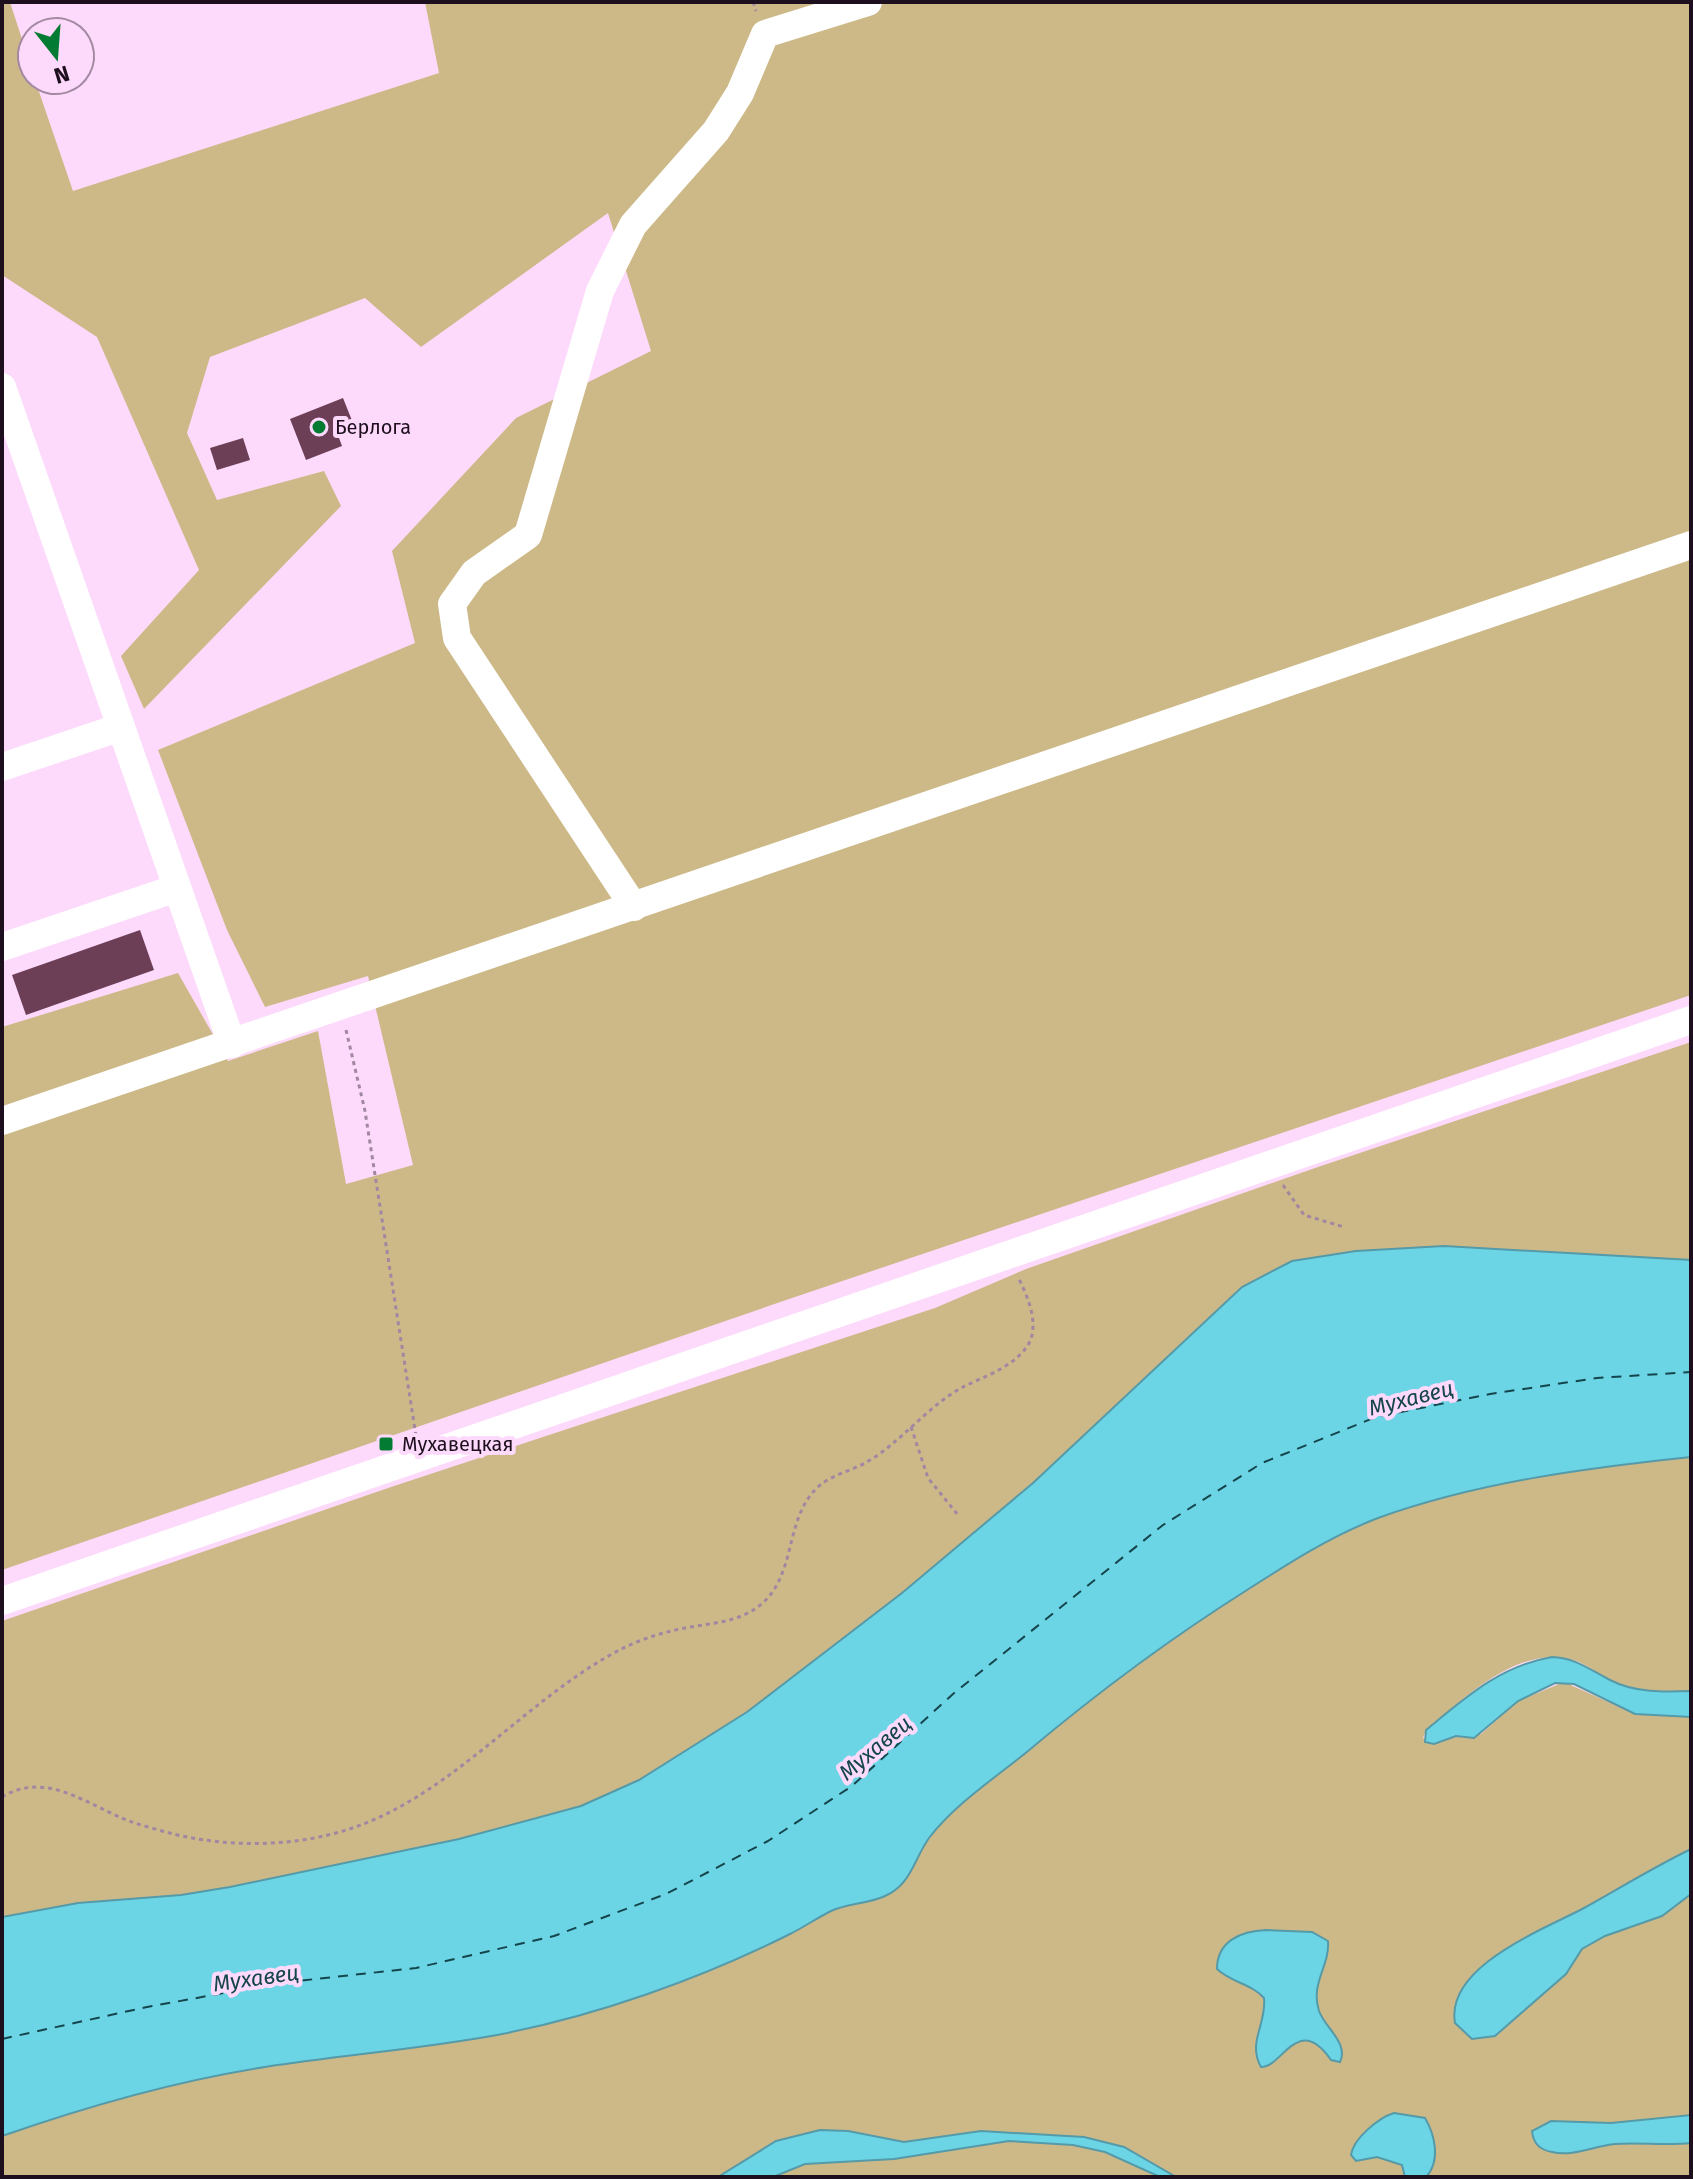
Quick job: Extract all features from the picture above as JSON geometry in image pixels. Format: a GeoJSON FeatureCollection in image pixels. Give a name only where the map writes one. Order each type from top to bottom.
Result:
{"type":"FeatureCollection","features":[{"type":"Feature","properties":{"kind":"street"},"geometry":{"type":"LineString","coordinates":[[634,907],[457,638],[452,604],[474,573],[528,535],[600,291],[633,225],[716,131],[740,93],[765,34],[868,2]]}},
{"type":"Feature","properties":{"kind":"street"},"geometry":{"type":"LineString","coordinates":[[2,387],[232,1044]]}},
{"type":"Feature","properties":{"kind":"street"},"geometry":{"type":"LineString","coordinates":[[2,1121],[1691,545]]}},
{"type":"Feature","properties":{"kind":"street"},"geometry":{"type":"LineString","coordinates":[[2,767],[121,727]]}},
{"type":"Feature","properties":{"kind":"street"},"geometry":{"type":"LineString","coordinates":[[2,947],[177,888]]}},
{"type":"Feature","properties":{"kind":"street"},"geometry":{"type":"LineString","coordinates":[[2,1601],[1691,1020]]}},
{"type":"Feature","properties":{"kind":"path"},"geometry":{"type":"LineString","coordinates":[[340,1007],[365,1111],[419,1458]]}},
{"type":"Feature","properties":{"kind":"path"},"geometry":{"type":"LineString","coordinates":[[1277,1162],[1283,1186],[1304,1215],[1344,1227]]}},
{"type":"Feature","properties":{"kind":"path"},"geometry":{"type":"LineString","coordinates":[[2,1797],[32,1785],[54,1788],[130,1821],[176,1834],[231,1844],[282,1842],[330,1835],[373,1818],[451,1773],[588,1667],[634,1641],[724,1622],[761,1605],[776,1588],[788,1564],[798,1519],[819,1486],[866,1463],[934,1406],[1013,1361],[1027,1346],[1033,1332],[1032,1313],[1006,1255]]}},
{"type":"Feature","properties":{"kind":"path"},"geometry":{"type":"LineString","coordinates":[[911,1427],[928,1478],[958,1515]]}},
{"type":"Feature","properties":{"kind":"shaded area"},"geometry":{"type":"Polygon","coordinates":[[[2,2],[10,2],[16,21],[16,96],[40,96],[73,191],[439,73],[425,2],[1691,2],[1691,995],[792,1298],[2,1570],[2,1027],[178,973],[228,1061],[318,1031],[346,1184],[413,1165],[368,976],[265,1007],[227,930],[158,750],[415,643],[392,551],[516,418],[651,351],[608,213],[421,347],[365,298],[210,357],[187,433],[217,500],[324,471],[341,506],[144,709],[121,656],[199,570],[97,337],[2,275],[2,2]]]}},
{"type":"Feature","properties":{"kind":"shaded area"},"geometry":{"type":"Polygon","coordinates":[[[1691,1042],[1691,1260],[1444,1246],[1356,1251],[1242,1287],[1033,1483],[902,1593],[747,1712],[639,1780],[581,1806],[459,1839],[230,1887],[181,1895],[78,1903],[2,1917],[2,1621],[391,1487],[935,1308],[1026,1269],[1691,1042]]]}},
{"type":"Feature","properties":{"kind":"shaded area"},"geometry":{"type":"Polygon","coordinates":[[[1691,1457],[1691,1691],[1641,1689],[1611,1680],[1579,1662],[1558,1657],[1537,1659],[1516,1665],[1477,1689],[1426,1730],[1423,1738],[1434,1744],[1456,1736],[1467,1738],[1481,1734],[1518,1701],[1564,1682],[1635,1714],[1691,1717],[1691,2177],[2,2177],[2,2136],[67,2115],[165,2087],[231,2073],[468,2040],[572,2018],[684,1981],[756,1950],[831,1911],[885,1896],[901,1885],[939,1826],[976,1792],[1158,1650],[1324,1543],[1378,1518],[1454,1495],[1572,1472],[1691,1457]]]}},
{"type":"Feature","properties":{"kind":"water","name":"Мухавец"},"geometry":{"type":"Polygon","coordinates":[[[1444,1246],[1691,1260],[1691,1457],[1572,1472],[1454,1495],[1378,1518],[1327,1542],[1219,1608],[1163,1647],[976,1792],[929,1838],[906,1878],[894,1891],[878,1899],[831,1911],[756,1950],[684,1981],[572,2018],[497,2035],[198,2079],[99,2105],[2,2136],[2,1917],[78,1903],[181,1895],[230,1887],[459,1839],[581,1806],[639,1780],[747,1712],[902,1593],[1033,1483],[1242,1287],[1292,1261],[1356,1251],[1444,1246]]]}},
{"type":"Feature","properties":{"kind":"water"},"geometry":{"type":"Polygon","coordinates":[[[1552,1657],[1576,1662],[1629,1687],[1691,1691],[1691,1717],[1635,1714],[1574,1684],[1555,1683],[1518,1701],[1474,1738],[1456,1736],[1434,1744],[1425,1742],[1426,1730],[1484,1684],[1533,1661],[1552,1657]]]}},
{"type":"Feature","properties":{"kind":"water"},"geometry":{"type":"Polygon","coordinates":[[[1691,1849],[1691,1894],[1662,1916],[1605,1936],[1582,1949],[1566,1974],[1495,2036],[1472,2039],[1455,2023],[1456,2003],[1465,1984],[1501,1952],[1691,1849]]]}},
{"type":"Feature","properties":{"kind":"water"},"geometry":{"type":"Polygon","coordinates":[[[1266,1930],[1312,1932],[1328,1941],[1317,2001],[1322,2017],[1339,2042],[1340,2062],[1331,2060],[1309,2041],[1300,2041],[1269,2065],[1261,2067],[1256,2049],[1264,1998],[1217,1969],[1221,1951],[1232,1939],[1266,1930]]]}},
{"type":"Feature","properties":{"kind":"water"},"geometry":{"type":"Polygon","coordinates":[[[1394,2113],[1425,2118],[1429,2125],[1435,2156],[1426,2177],[1405,2177],[1402,2165],[1377,2157],[1356,2161],[1351,2155],[1356,2142],[1367,2130],[1394,2113]]]}},
{"type":"Feature","properties":{"kind":"water"},"geometry":{"type":"Polygon","coordinates":[[[1691,2115],[1691,2143],[1615,2144],[1560,2153],[1541,2148],[1532,2131],[1551,2121],[1611,2123],[1691,2115]]]}},
{"type":"Feature","properties":{"kind":"water"},"geometry":{"type":"Polygon","coordinates":[[[820,2130],[848,2131],[904,2142],[981,2131],[1084,2137],[1124,2147],[1176,2177],[1160,2177],[1105,2152],[1073,2145],[1009,2141],[894,2159],[805,2164],[773,2177],[718,2177],[776,2141],[820,2130]]]}},
{"type":"Feature","properties":{"kind":"building","name":"Берлога"},"geometry":{"type":"Polygon","coordinates":[[[343,398],[353,423],[336,430],[342,446],[306,460],[290,419],[343,398]]]}},
{"type":"Feature","properties":{"kind":"building"},"geometry":{"type":"Polygon","coordinates":[[[243,438],[250,460],[217,470],[210,448],[243,438]]]}},
{"type":"Feature","properties":{"kind":"building"},"geometry":{"type":"Polygon","coordinates":[[[140,930],[154,970],[26,1015],[12,975],[140,930]]]}},
{"type":"Feature","properties":{"kind":"ferry route"},"geometry":{"type":"LineString","coordinates":[[2,2039],[147,2007],[279,1983],[416,1968],[554,1936],[666,1894],[768,1841],[852,1786],[953,1694],[1163,1525],[1262,1463],[1376,1417],[1490,1394],[1597,1378],[1691,1372]]}},
{"type":"Feature","properties":{"kind":"place","name":"Берлога"},"geometry":{"type":"Point","coordinates":[319,427]}},
{"type":"Feature","properties":{"kind":"place","name":"Мухавецкая"},"geometry":{"type":"Point","coordinates":[386,1444]}}]}
